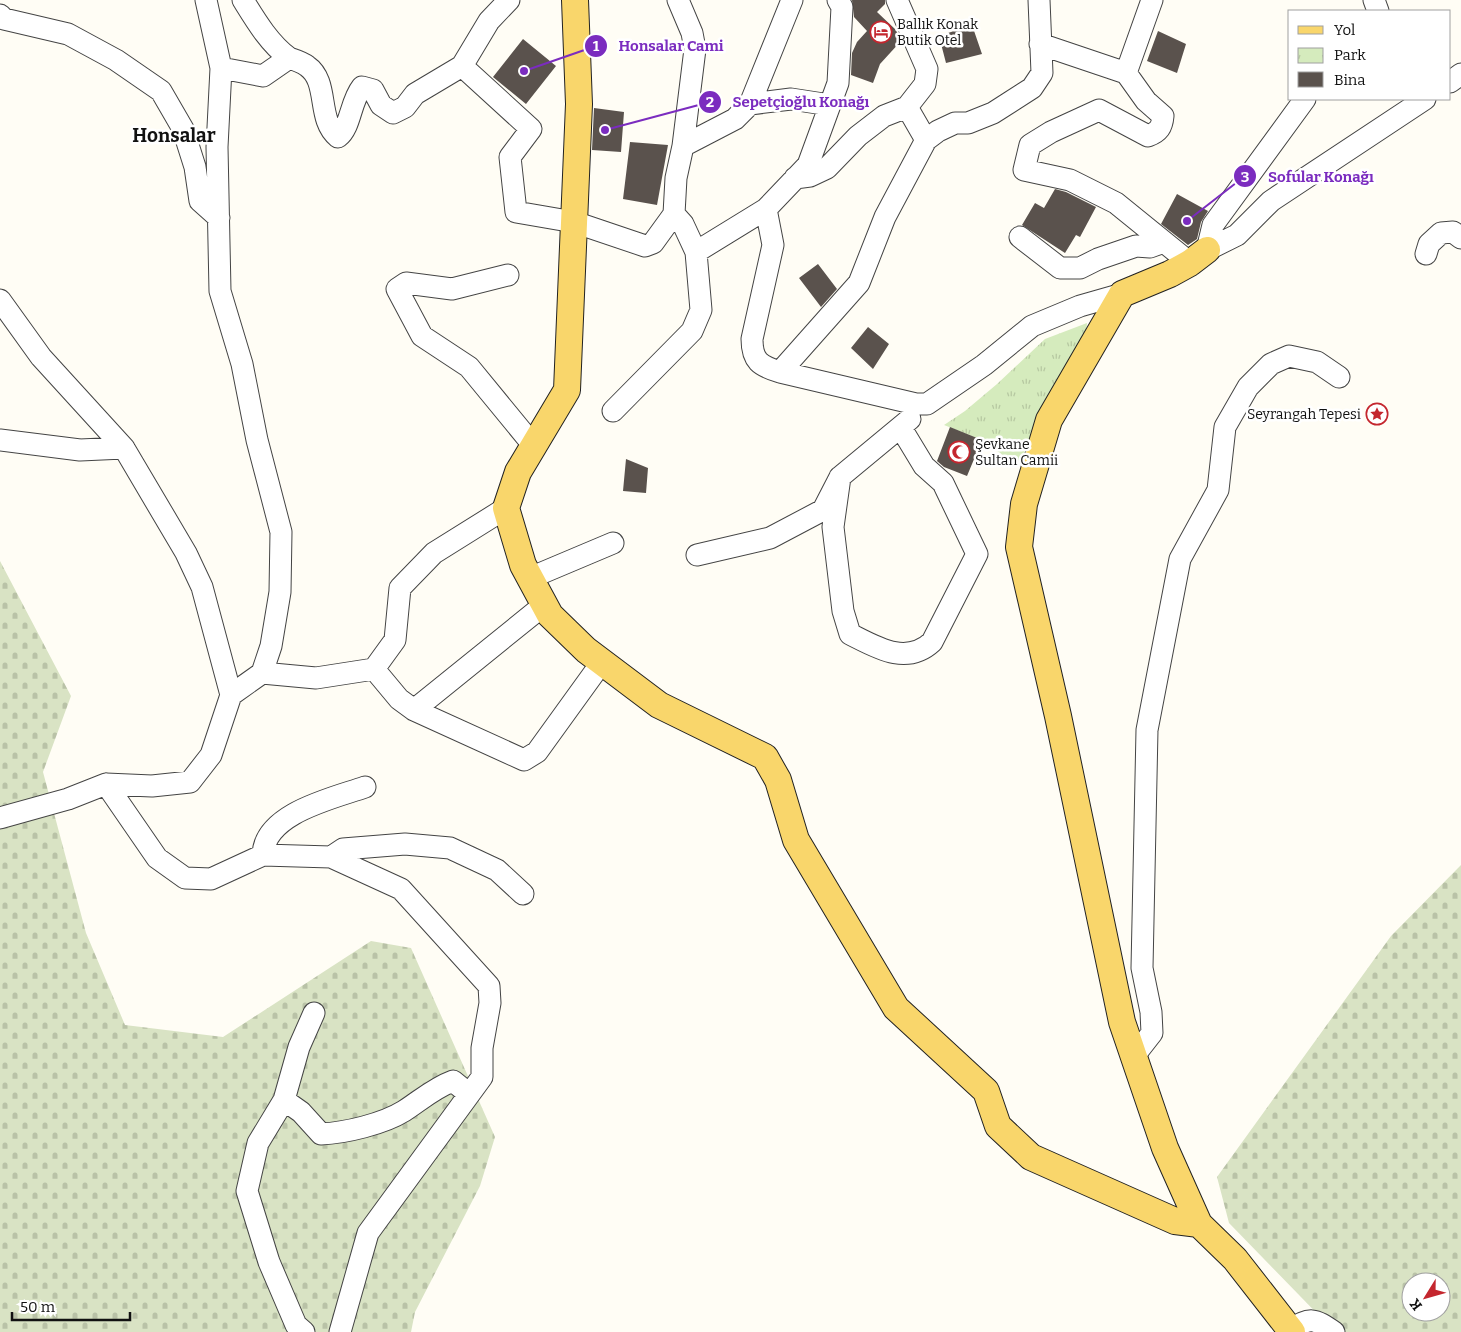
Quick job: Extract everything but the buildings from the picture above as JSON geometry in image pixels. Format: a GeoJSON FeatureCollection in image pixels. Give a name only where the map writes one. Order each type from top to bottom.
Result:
{"type":"FeatureCollection","features":[{"type":"Feature","properties":{"kind":"main road"},"geometry":{"type":"LineString","coordinates":[[575,0],[578,104],[567,390],[518,472],[506,508],[523,565],[550,615],[586,650],[659,705],[765,756],[778,780],[796,840],[896,1008],[986,1091],[998,1126],[1031,1157],[1174,1221],[1199,1224]]}},
{"type":"Feature","properties":{"kind":"main road"},"geometry":{"type":"LineString","coordinates":[[1198,256],[1122,294],[1049,420],[1024,504],[1019,547],[1058,716],[1120,1013],[1165,1148],[1199,1224],[1235,1259],[1291,1331]]}},
{"type":"Feature","properties":{"kind":"street"},"geometry":{"type":"LineString","coordinates":[[206,0],[221,68],[217,147],[220,291],[242,364],[258,440],[281,532],[280,592],[271,646],[262,673],[231,695]]}},
{"type":"Feature","properties":{"kind":"street"},"geometry":{"type":"LineString","coordinates":[[243,0],[258,24],[279,51],[289,58],[308,66],[318,81],[324,117],[331,131],[338,137],[345,131],[354,96],[362,87],[373,90],[381,104],[393,113],[405,107],[416,94],[462,66],[489,21],[509,0]]}},
{"type":"Feature","properties":{"kind":"street"},"geometry":{"type":"LineString","coordinates":[[462,66],[531,129],[510,157],[516,212],[574,222],[645,246],[653,243],[674,214],[676,178],[683,146],[695,49],[692,33],[678,0]]}},
{"type":"Feature","properties":{"kind":"street"},"geometry":{"type":"LineString","coordinates":[[683,146],[735,119],[750,104],[792,0]]}},
{"type":"Feature","properties":{"kind":"street"},"geometry":{"type":"LineString","coordinates":[[696,252],[766,209],[808,165],[838,83],[842,7],[838,0]]}},
{"type":"Feature","properties":{"kind":"street"},"geometry":{"type":"LineString","coordinates":[[795,178],[810,176],[827,168],[858,136],[884,116],[906,107],[925,84],[926,69],[897,0]]}},
{"type":"Feature","properties":{"kind":"street"},"geometry":{"type":"LineString","coordinates":[[780,372],[859,283],[885,217],[926,140],[938,130],[955,123],[968,124],[993,113],[1032,88],[1042,72],[1039,0]]}},
{"type":"Feature","properties":{"kind":"street"},"geometry":{"type":"LineString","coordinates":[[1126,73],[1152,0]]}},
{"type":"Feature","properties":{"kind":"street"},"geometry":{"type":"LineString","coordinates":[[0,15],[4,18],[68,34],[116,60],[161,91],[183,130],[195,167],[200,201],[219,218]]}},
{"type":"Feature","properties":{"kind":"street"},"geometry":{"type":"LineString","coordinates":[[1040,44],[1126,73],[1146,102],[1163,116],[1162,124],[1157,132],[1148,136],[1098,110],[1051,132],[1030,145],[1024,170],[1070,180],[1116,203],[1164,242],[1198,256]]}},
{"type":"Feature","properties":{"kind":"street"},"geometry":{"type":"LineString","coordinates":[[221,68],[263,76],[289,58]]}},
{"type":"Feature","properties":{"kind":"street"},"geometry":{"type":"LineString","coordinates":[[750,104],[792,99],[830,104]]}},
{"type":"Feature","properties":{"kind":"street"},"geometry":{"type":"LineString","coordinates":[[1198,256],[1213,225],[1304,100]]}},
{"type":"Feature","properties":{"kind":"street"},"geometry":{"type":"LineString","coordinates":[[1198,256],[1237,235],[1271,201],[1423,100]]}},
{"type":"Feature","properties":{"kind":"street"},"geometry":{"type":"LineString","coordinates":[[906,107],[926,140]]}},
{"type":"Feature","properties":{"kind":"street"},"geometry":{"type":"LineString","coordinates":[[766,209],[772,245],[752,339],[752,354],[768,368],[780,372],[916,404],[927,404]]}},
{"type":"Feature","properties":{"kind":"street"},"geometry":{"type":"LineString","coordinates":[[613,411],[692,331],[701,310],[696,252],[683,224],[674,214]]}},
{"type":"Feature","properties":{"kind":"street"},"geometry":{"type":"LineString","coordinates":[[1426,254],[1429,244],[1441,233],[1453,232],[1461,238]]}},
{"type":"Feature","properties":{"kind":"street"},"geometry":{"type":"LineString","coordinates":[[1020,237],[1060,268],[1080,268],[1098,259],[1136,246],[1150,247],[1164,242]]}},
{"type":"Feature","properties":{"kind":"street"},"geometry":{"type":"LineString","coordinates":[[508,275],[452,289],[406,284],[397,289],[422,336],[469,367],[533,445]]}},
{"type":"Feature","properties":{"kind":"street"},"geometry":{"type":"LineString","coordinates":[[697,555],[770,538],[823,510],[840,477],[901,428],[927,404],[984,365],[1032,326],[1080,306],[1122,294]]}},
{"type":"Feature","properties":{"kind":"street"},"geometry":{"type":"LineString","coordinates":[[0,300],[41,358],[124,448],[186,553],[202,587],[231,695],[211,755],[190,782],[152,786],[106,784],[68,799],[0,818]]}},
{"type":"Feature","properties":{"kind":"street"},"geometry":{"type":"LineString","coordinates":[[1134,1056],[1152,1033],[1151,1012],[1142,968],[1147,730],[1180,559],[1218,490],[1225,427],[1248,387],[1271,364],[1289,356],[1316,362],[1339,377]]}},
{"type":"Feature","properties":{"kind":"street"},"geometry":{"type":"LineString","coordinates":[[840,477],[833,527],[843,611],[850,634],[881,649],[899,654],[912,654],[924,650],[932,642],[978,554],[943,483],[924,466],[901,428]]}},
{"type":"Feature","properties":{"kind":"street"},"geometry":{"type":"LineString","coordinates":[[0,440],[80,450],[124,448]]}},
{"type":"Feature","properties":{"kind":"street"},"geometry":{"type":"LineString","coordinates":[[262,673],[316,678],[374,669],[396,640],[400,588],[434,553],[506,508]]}},
{"type":"Feature","properties":{"kind":"street"},"geometry":{"type":"LineString","coordinates":[[530,578],[613,543]]}},
{"type":"Feature","properties":{"kind":"street"},"geometry":{"type":"LineString","coordinates":[[414,710],[544,605]]}},
{"type":"Feature","properties":{"kind":"street"},"geometry":{"type":"LineString","coordinates":[[374,669],[400,699],[414,710],[524,760],[537,752],[602,662]]}},
{"type":"Feature","properties":{"kind":"street"},"geometry":{"type":"LineString","coordinates":[[106,784],[157,858],[186,878],[211,878],[263,855],[331,857],[401,889],[489,986],[490,1003],[482,1048],[482,1076],[368,1233],[340,1332]]}},
{"type":"Feature","properties":{"kind":"street"},"geometry":{"type":"LineString","coordinates":[[263,855],[263,844],[281,823],[302,808],[365,787]]}},
{"type":"Feature","properties":{"kind":"street"},"geometry":{"type":"LineString","coordinates":[[331,857],[343,849],[405,844],[450,848],[497,870],[523,894]]}},
{"type":"Feature","properties":{"kind":"street"},"geometry":{"type":"LineString","coordinates":[[304,1332],[296,1325],[270,1262],[247,1191],[258,1143],[284,1100],[299,1047],[314,1013]]}},
{"type":"Feature","properties":{"kind":"street"},"geometry":{"type":"LineString","coordinates":[[284,1100],[302,1112],[321,1134],[346,1132],[402,1112],[438,1086],[453,1081],[469,1094]]}},
{"type":"Feature","properties":{"kind":"street"},"geometry":{"type":"LineString","coordinates":[[1291,1331],[1306,1320],[1318,1321],[1334,1332]]}},
{"type":"Feature","properties":{"kind":"green space"},"geometry":{"type":"Polygon","coordinates":[[[1087,323],[1084,335],[1051,393],[1023,462],[1004,456],[982,440],[944,425],[965,411],[997,384],[1045,339],[1087,323]]]}},
{"type":"Feature","properties":{"kind":"green space"},"geometry":{"type":"Polygon","coordinates":[[[0,561],[71,696],[43,772],[86,933],[125,1025],[223,1037],[371,941],[411,948],[495,1137],[480,1186],[415,1312],[411,1332],[0,1332],[0,561]]]}},
{"type":"Feature","properties":{"kind":"green space"},"geometry":{"type":"Polygon","coordinates":[[[1461,865],[1461,1332],[1335,1332],[1229,1223],[1217,1177],[1391,936],[1461,865]]]}},
{"type":"Feature","properties":{"kind":"place","name":"Ballık Konak Butik Otel"},"geometry":{"type":"Point","coordinates":[881,32]}},
{"type":"Feature","properties":{"kind":"place","name":"Honsalar Cami"},"geometry":{"type":"Point","coordinates":[524,71]}},
{"type":"Feature","properties":{"kind":"place","name":"Sepetçioğlu Konağı"},"geometry":{"type":"Point","coordinates":[605,130]}},
{"type":"Feature","properties":{"kind":"place","name":"Sofular Konağı"},"geometry":{"type":"Point","coordinates":[1187,221]}},
{"type":"Feature","properties":{"kind":"place","name":"Seyrangah Tepesi"},"geometry":{"type":"Point","coordinates":[1377,414]}},
{"type":"Feature","properties":{"kind":"place","name":"Şevkane Sultan Camii"},"geometry":{"type":"Point","coordinates":[959,452]}},
{"type":"Feature","properties":{"kind":"district","name":"Honsalar"},"geometry":{"type":"Point","coordinates":[174,135]}}]}
